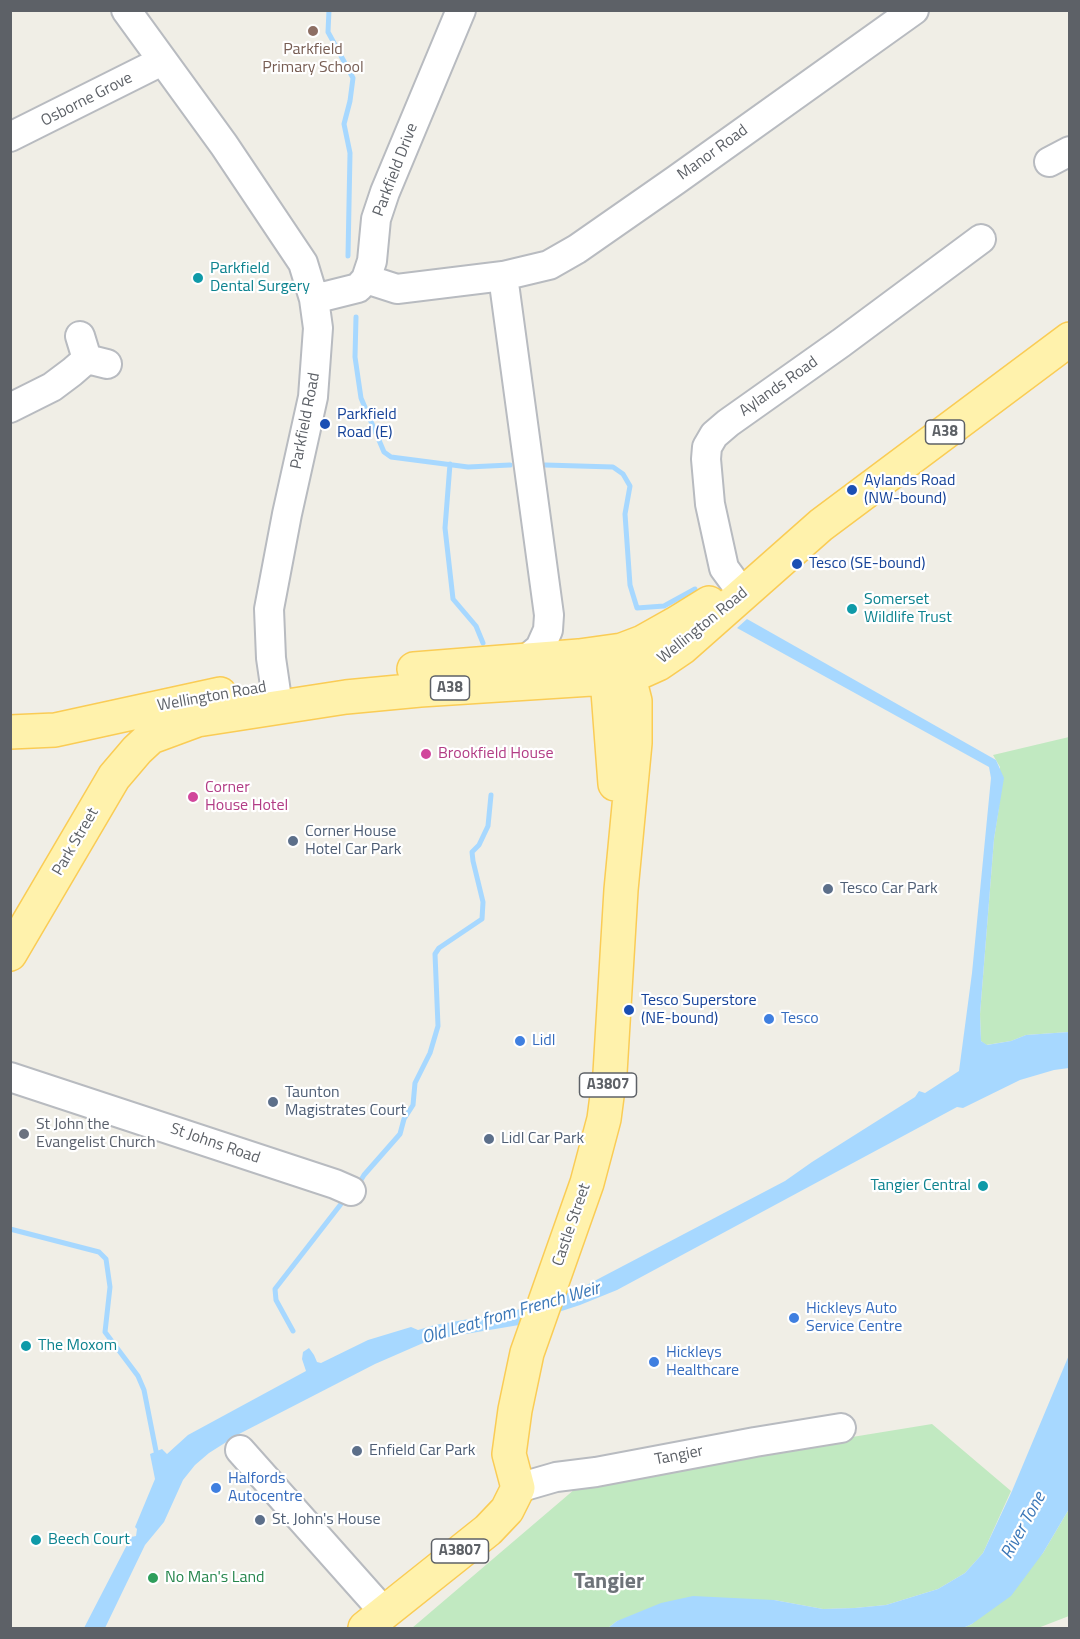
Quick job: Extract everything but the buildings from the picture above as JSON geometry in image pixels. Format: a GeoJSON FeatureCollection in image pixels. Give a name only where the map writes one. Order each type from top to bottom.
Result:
{"type":"FeatureCollection","features":[{"type":"Feature","properties":{"kind":"main road","name":"Wellington Road"},"geometry":{"type":"LineString","coordinates":[[151,737],[197,720],[277,696],[380,672],[527,659],[615,664],[638,673],[658,664],[678,650],[739,588],[1070,339]]}},
{"type":"Feature","properties":{"kind":"main road","name":"Wellington Road"},"geometry":{"type":"LineString","coordinates":[[55,730],[227,692],[277,696],[346,697],[410,691],[615,664]]}},
{"type":"Feature","properties":{"kind":"main road","name":"Castle Street"},"geometry":{"type":"LineString","coordinates":[[518,1488],[509,1454],[515,1410],[527,1353],[587,1183],[604,1119],[613,1033],[621,890],[635,743],[635,701],[615,664]]}},
{"type":"Feature","properties":{"kind":"main road","name":"A38"},"geometry":{"type":"LineString","coordinates":[[10,732],[55,730],[95,735],[110,747],[122,768]]}},
{"type":"Feature","properties":{"kind":"main road","name":"Park Street"},"geometry":{"type":"LineString","coordinates":[[10,954],[114,777],[151,737]]}},
{"type":"Feature","properties":{"kind":"main road","name":"A3807"},"geometry":{"type":"LineString","coordinates":[[375,1621],[488,1530],[507,1510],[518,1488]]}},
{"type":"Feature","properties":{"kind":"street","name":"Parkfield Road"},"geometry":{"type":"LineString","coordinates":[[126,10],[224,145],[303,263],[314,298],[318,328],[313,397],[269,609],[271,658],[277,696]]}},
{"type":"Feature","properties":{"kind":"street","name":"Parkfield Drive"},"geometry":{"type":"LineString","coordinates":[[366,279],[372,261],[376,219],[385,192],[461,10]]}},
{"type":"Feature","properties":{"kind":"street","name":"Manor Road"},"geometry":{"type":"LineString","coordinates":[[366,279],[397,289],[503,276],[549,265],[577,249],[914,10]]}},
{"type":"Feature","properties":{"kind":"street","name":"Osborne Grove"},"geometry":{"type":"LineString","coordinates":[[10,137],[162,61]]}},
{"type":"Feature","properties":{"kind":"street","name":"Aylands Road"},"geometry":{"type":"LineString","coordinates":[[739,588],[724,568],[710,504],[706,459],[707,447],[714,435],[981,239]]}},
{"type":"Feature","properties":{"kind":"street"},"geometry":{"type":"LineString","coordinates":[[503,276],[549,615],[549,630],[540,648],[527,659]]}},
{"type":"Feature","properties":{"kind":"street"},"geometry":{"type":"LineString","coordinates":[[314,298],[358,288],[366,279]]}},
{"type":"Feature","properties":{"kind":"street"},"geometry":{"type":"LineString","coordinates":[[10,408],[52,387],[72,372],[91,353]]}},
{"type":"Feature","properties":{"kind":"street","name":"St Johns Road"},"geometry":{"type":"LineString","coordinates":[[10,1077],[351,1191]]}},
{"type":"Feature","properties":{"kind":"street","name":"Tangier"},"geometry":{"type":"LineString","coordinates":[[518,1488],[556,1477],[596,1472],[841,1428]]}},
{"type":"Feature","properties":{"kind":"street"},"geometry":{"type":"LineString","coordinates":[[240,1450],[375,1621]]}},
{"type":"Feature","properties":{"kind":"green space"},"geometry":{"type":"Polygon","coordinates":[[[1069,737],[1069,1032],[1026,1035],[1011,1041],[986,1045],[981,1041],[980,1014],[994,839],[999,807],[1000,767],[993,755],[1069,737]]]}},
{"type":"Feature","properties":{"kind":"green space"},"geometry":{"type":"Polygon","coordinates":[[[932,1424],[1011,1491],[983,1553],[965,1573],[938,1589],[886,1605],[823,1609],[774,1600],[617,1621],[608,1628],[412,1628],[582,1483],[932,1424]]]}},
{"type":"Feature","properties":{"kind":"green space"},"geometry":{"type":"Polygon","coordinates":[[[1069,1509],[1069,1616],[1038,1628],[963,1628],[972,1624],[1043,1553],[1069,1509]]]}},
{"type":"Feature","properties":{"kind":"water","name":"Old Leat from French Weir"},"geometry":{"type":"Polygon","coordinates":[[[747,619],[996,760],[1004,778],[994,839],[980,1014],[981,1041],[987,1045],[1011,1041],[1026,1035],[1069,1032],[1069,1068],[1020,1080],[963,1108],[957,1107],[617,1290],[519,1325],[430,1340],[375,1364],[239,1434],[209,1453],[183,1480],[164,1522],[145,1545],[105,1628],[84,1628],[131,1537],[136,1536],[135,1527],[155,1479],[150,1454],[162,1449],[167,1454],[188,1435],[306,1371],[302,1359],[303,1352],[309,1348],[317,1362],[321,1363],[368,1340],[411,1327],[418,1330],[514,1311],[581,1288],[785,1181],[915,1097],[919,1091],[925,1093],[959,1071],[972,973],[991,778],[989,767],[737,628],[747,619]]]}},
{"type":"Feature","properties":{"kind":"water","name":"River Tone"},"geometry":{"type":"Polygon","coordinates":[[[1069,1355],[1069,1509],[1043,1553],[1011,1596],[972,1624],[963,1628],[608,1628],[617,1621],[661,1603],[693,1596],[774,1600],[823,1609],[886,1605],[938,1589],[965,1573],[983,1553],[1012,1491],[1069,1355]]]}},
{"type":"Feature","properties":{"kind":"waterway"},"geometry":{"type":"LineString","coordinates":[[329,10],[328,32],[353,78],[344,124],[350,153],[348,256]]}},
{"type":"Feature","properties":{"kind":"waterway"},"geometry":{"type":"LineString","coordinates":[[356,317],[355,357],[361,398],[384,452],[391,457],[468,467],[510,465]]}},
{"type":"Feature","properties":{"kind":"waterway"},"geometry":{"type":"LineString","coordinates":[[450,464],[445,528],[453,599],[476,626],[483,643]]}},
{"type":"Feature","properties":{"kind":"waterway"},"geometry":{"type":"LineString","coordinates":[[545,465],[613,467],[623,474],[630,486],[625,514],[630,585],[637,608],[664,606],[695,589]]}},
{"type":"Feature","properties":{"kind":"waterway"},"geometry":{"type":"LineString","coordinates":[[358,1185],[400,1134],[404,1119],[413,1105],[415,1083],[430,1053],[438,1026],[435,954],[439,948],[482,919],[483,902],[472,852],[479,845],[488,826],[491,795]]}},
{"type":"Feature","properties":{"kind":"waterway"},"geometry":{"type":"LineString","coordinates":[[293,1331],[276,1300],[275,1289],[341,1204]]}},
{"type":"Feature","properties":{"kind":"waterway"},"geometry":{"type":"LineString","coordinates":[[10,1229],[99,1252],[106,1259],[110,1287],[105,1332],[138,1376],[144,1390],[156,1451],[159,1456]]}},
{"type":"Feature","properties":{"kind":"place","name":"Parkfield Primary School"},"geometry":{"type":"Point","coordinates":[313,31]}},
{"type":"Feature","properties":{"kind":"place","name":"Parkfield Dental Surgery"},"geometry":{"type":"Point","coordinates":[198,278]}},
{"type":"Feature","properties":{"kind":"place","name":"Parkfield Road (E)"},"geometry":{"type":"Point","coordinates":[325,424]}},
{"type":"Feature","properties":{"kind":"place","name":"Aylands Road (NW-bound)"},"geometry":{"type":"Point","coordinates":[852,490]}},
{"type":"Feature","properties":{"kind":"place","name":"Tesco (SE-bound)"},"geometry":{"type":"Point","coordinates":[797,564]}},
{"type":"Feature","properties":{"kind":"place","name":"Somerset Wildlife Trust"},"geometry":{"type":"Point","coordinates":[852,609]}},
{"type":"Feature","properties":{"kind":"place","name":"Brookfield House"},"geometry":{"type":"Point","coordinates":[426,754]}},
{"type":"Feature","properties":{"kind":"place","name":"Corner House Hotel"},"geometry":{"type":"Point","coordinates":[193,797]}},
{"type":"Feature","properties":{"kind":"place","name":"Corner House Hotel Car Park"},"geometry":{"type":"Point","coordinates":[293,841]}},
{"type":"Feature","properties":{"kind":"place","name":"Tesco Car Park"},"geometry":{"type":"Point","coordinates":[828,889]}},
{"type":"Feature","properties":{"kind":"place","name":"Tesco Superstore (NE-bound)"},"geometry":{"type":"Point","coordinates":[629,1010]}},
{"type":"Feature","properties":{"kind":"place","name":"Tesco"},"geometry":{"type":"Point","coordinates":[769,1019]}},
{"type":"Feature","properties":{"kind":"place","name":"Lidl"},"geometry":{"type":"Point","coordinates":[520,1041]}},
{"type":"Feature","properties":{"kind":"place","name":"Taunton Magistrates Court"},"geometry":{"type":"Point","coordinates":[273,1102]}},
{"type":"Feature","properties":{"kind":"place","name":"St John the Evangelist Church"},"geometry":{"type":"Point","coordinates":[24,1134]}},
{"type":"Feature","properties":{"kind":"place","name":"Lidl Car Park"},"geometry":{"type":"Point","coordinates":[489,1139]}},
{"type":"Feature","properties":{"kind":"place","name":"Tangier Central"},"geometry":{"type":"Point","coordinates":[983,1186]}},
{"type":"Feature","properties":{"kind":"place","name":"Hickleys Auto Service Centre"},"geometry":{"type":"Point","coordinates":[794,1318]}},
{"type":"Feature","properties":{"kind":"place","name":"The Moxom"},"geometry":{"type":"Point","coordinates":[26,1346]}},
{"type":"Feature","properties":{"kind":"place","name":"Hickleys Healthcare"},"geometry":{"type":"Point","coordinates":[654,1362]}},
{"type":"Feature","properties":{"kind":"place","name":"Enfield Car Park"},"geometry":{"type":"Point","coordinates":[357,1451]}},
{"type":"Feature","properties":{"kind":"place","name":"Halfords Autocentre"},"geometry":{"type":"Point","coordinates":[216,1488]}},
{"type":"Feature","properties":{"kind":"place","name":"St. John's House"},"geometry":{"type":"Point","coordinates":[260,1520]}},
{"type":"Feature","properties":{"kind":"place","name":"Beech Court"},"geometry":{"type":"Point","coordinates":[36,1540]}},
{"type":"Feature","properties":{"kind":"place","name":"No Man's Land"},"geometry":{"type":"Point","coordinates":[153,1578]}},
{"type":"Feature","properties":{"kind":"district","name":"Tangier"},"geometry":{"type":"Point","coordinates":[609,1583]}}]}
